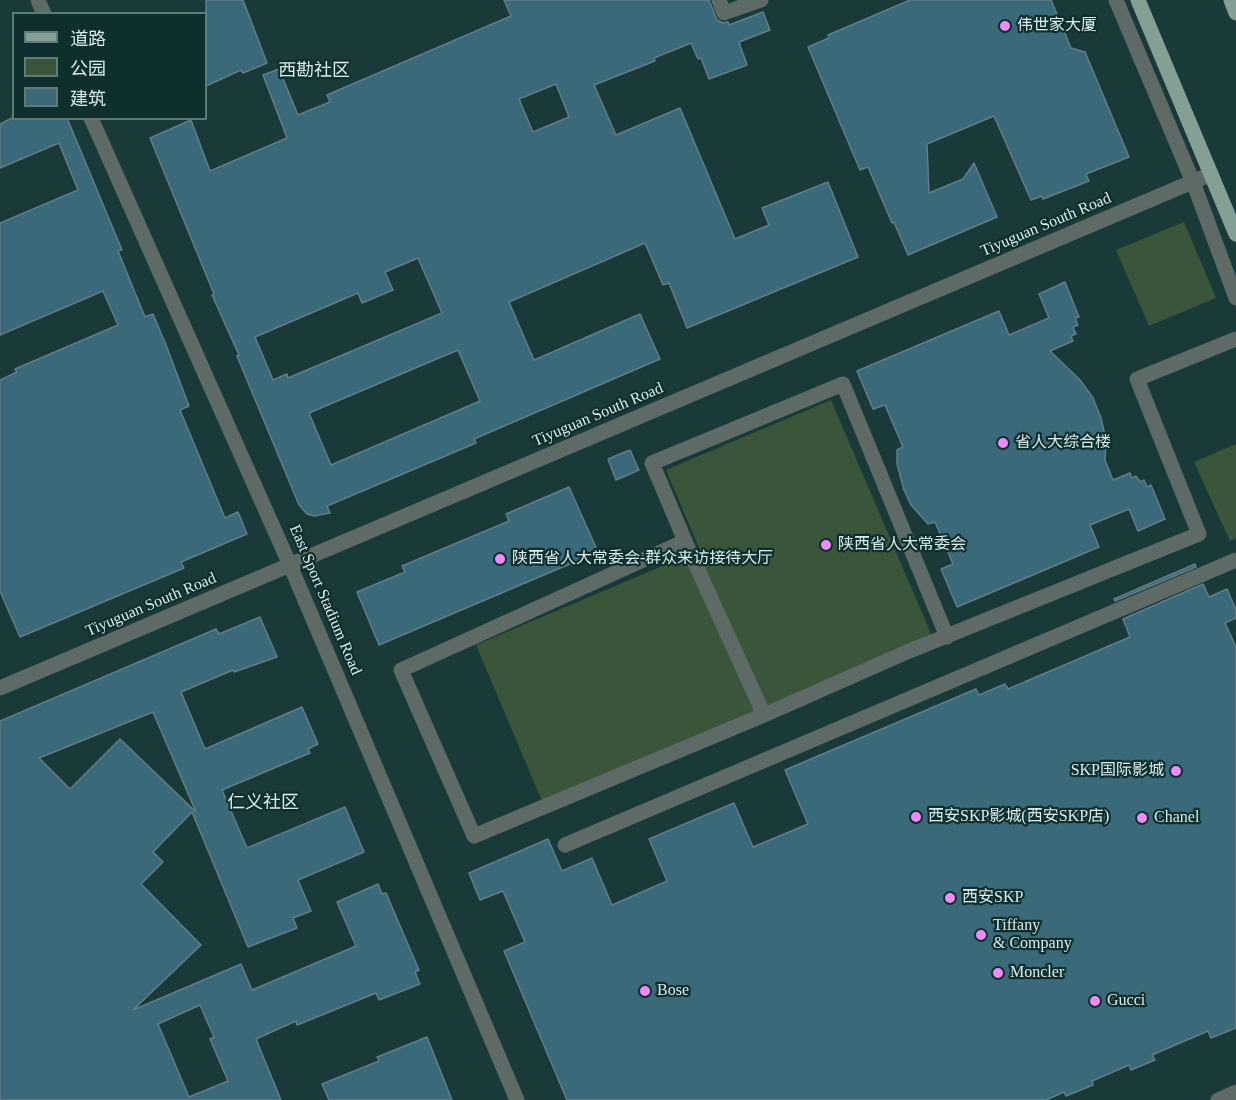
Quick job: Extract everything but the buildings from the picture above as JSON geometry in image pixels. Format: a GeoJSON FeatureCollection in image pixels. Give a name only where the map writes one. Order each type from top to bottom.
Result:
{"type":"FeatureCollection","features":[{"type":"Feature","properties":{"kind":"main road"},"geometry":{"type":"LineString","coordinates":[[1138,0],[1236,234]]}},
{"type":"Feature","properties":{"kind":"main road"},"geometry":{"type":"LineString","coordinates":[[1230,0],[1236,13]]}},
{"type":"Feature","properties":{"kind":"street"},"geometry":{"type":"LineString","coordinates":[[719,0],[724,13],[761,0]]}},
{"type":"Feature","properties":{"kind":"street"},"geometry":{"type":"LineString","coordinates":[[1116,0],[1193,182],[1236,298]]}},
{"type":"Feature","properties":{"kind":"street","name":"East Sport Stadium Road"},"geometry":{"type":"LineString","coordinates":[[92,120],[290,565],[517,1100]]}},
{"type":"Feature","properties":{"kind":"street","name":"Tiyuguan South Road"},"geometry":{"type":"LineString","coordinates":[[0,688],[1211,174]]}},
{"type":"Feature","properties":{"kind":"street"},"geometry":{"type":"LineString","coordinates":[[686,541],[401,670],[474,836],[764,715],[907,652],[1199,534],[1137,379],[1236,339]]}},
{"type":"Feature","properties":{"kind":"street"},"geometry":{"type":"LineString","coordinates":[[764,715],[652,463],[843,384],[947,637]]}},
{"type":"Feature","properties":{"kind":"street"},"geometry":{"type":"LineString","coordinates":[[565,845],[1236,560]]}},
{"type":"Feature","properties":{"kind":"street"},"geometry":{"type":"LineString","coordinates":[[1218,1100],[1236,1092]]}},
{"type":"Feature","properties":{"kind":"green space"},"geometry":{"type":"Polygon","coordinates":[[[1184,222],[1216,298],[1149,326],[1116,250],[1184,222]]]}},
{"type":"Feature","properties":{"kind":"green space"},"geometry":{"type":"Polygon","coordinates":[[[831,400],[932,636],[542,801],[476,645],[700,550],[666,470],[831,400]]]}},
{"type":"Feature","properties":{"kind":"green space"},"geometry":{"type":"Polygon","coordinates":[[[1236,444],[1236,538],[1230,541],[1194,462],[1236,444]]]}},
{"type":"Feature","properties":{"kind":"place","name":"伟世家大厦"},"geometry":{"type":"Point","coordinates":[1005,26]}},
{"type":"Feature","properties":{"kind":"place","name":"省人大综合楼"},"geometry":{"type":"Point","coordinates":[1003,443]}},
{"type":"Feature","properties":{"kind":"place","name":"陕西省人大常委会"},"geometry":{"type":"Point","coordinates":[826,545]}},
{"type":"Feature","properties":{"kind":"place","name":"陕西省人大常委会-群众来访接待大厅"},"geometry":{"type":"Point","coordinates":[500,559]}},
{"type":"Feature","properties":{"kind":"place","name":"SKP国际影城"},"geometry":{"type":"Point","coordinates":[1176,771]}},
{"type":"Feature","properties":{"kind":"place","name":"西安SKP影城(西安SKP店)"},"geometry":{"type":"Point","coordinates":[916,817]}},
{"type":"Feature","properties":{"kind":"place","name":"Chanel"},"geometry":{"type":"Point","coordinates":[1142,818]}},
{"type":"Feature","properties":{"kind":"place","name":"西安SKP"},"geometry":{"type":"Point","coordinates":[950,898]}},
{"type":"Feature","properties":{"kind":"place","name":"Tiffany & Company"},"geometry":{"type":"Point","coordinates":[981,935]}},
{"type":"Feature","properties":{"kind":"place","name":"Moncler"},"geometry":{"type":"Point","coordinates":[998,973]}},
{"type":"Feature","properties":{"kind":"place","name":"Bose"},"geometry":{"type":"Point","coordinates":[645,991]}},
{"type":"Feature","properties":{"kind":"place","name":"Gucci"},"geometry":{"type":"Point","coordinates":[1095,1001]}},
{"type":"Feature","properties":{"kind":"district","name":"西勘社区"},"geometry":{"type":"Point","coordinates":[314,71]}},
{"type":"Feature","properties":{"kind":"district","name":"仁义社区"},"geometry":{"type":"Point","coordinates":[263,803]}}]}
